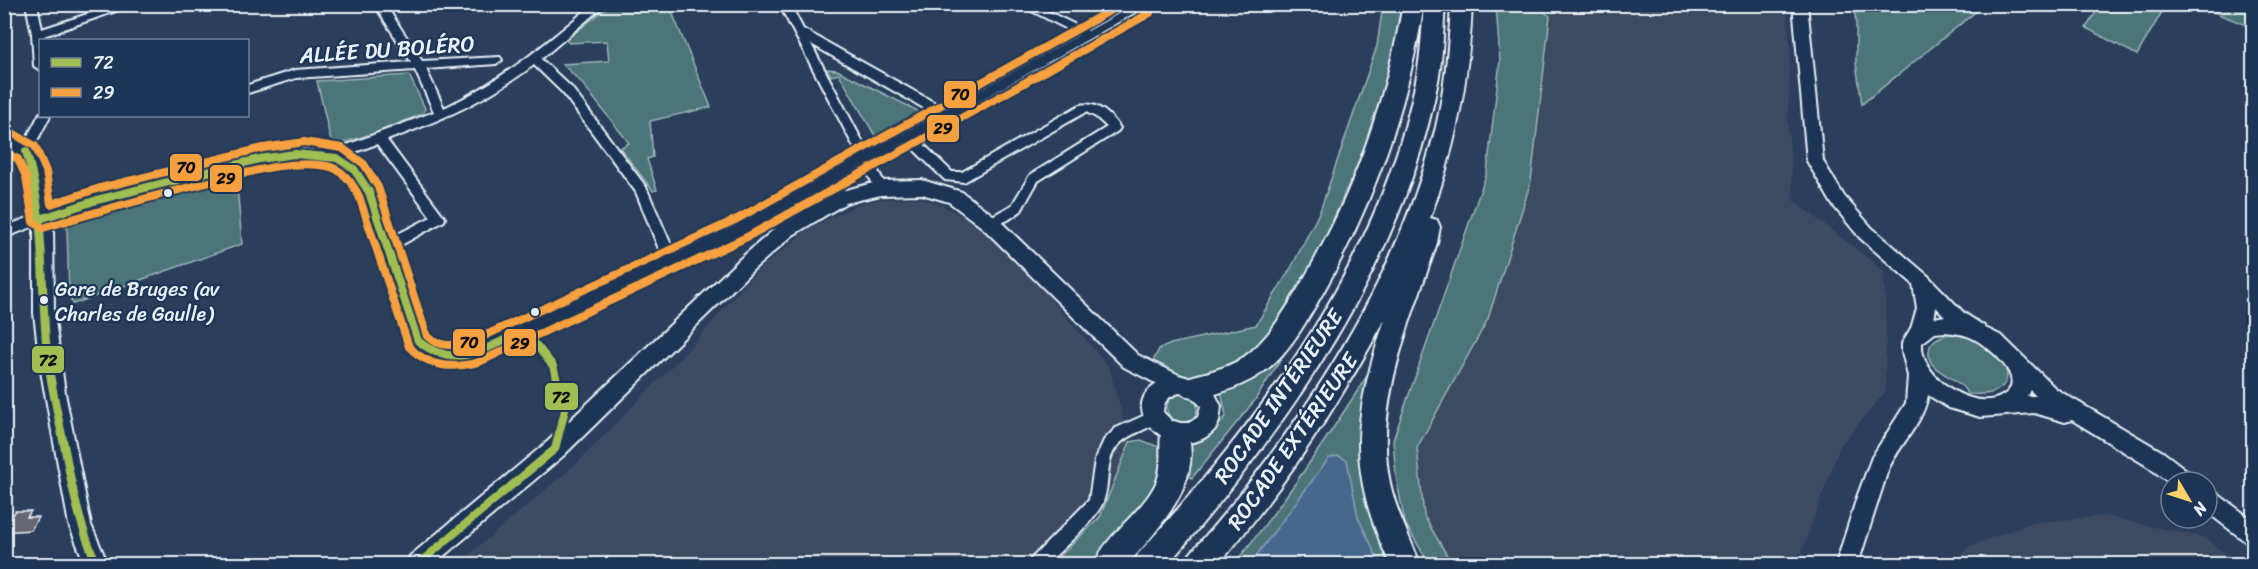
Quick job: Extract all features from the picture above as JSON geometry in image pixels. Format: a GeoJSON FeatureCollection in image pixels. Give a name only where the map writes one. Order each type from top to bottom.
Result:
{"type":"FeatureCollection","features":[{"type":"Feature","properties":{"kind":"highway"},"geometry":{"type":"LineString","coordinates":[[1186,385],[1211,385],[1238,375],[1257,363],[1286,331],[1317,280],[1348,219],[1376,150],[1394,92],[1414,4]]}},
{"type":"Feature","properties":{"kind":"highway","name":"ROCADE INTÉRIEURE"},"geometry":{"type":"LineString","coordinates":[[1149,564],[1194,515],[1270,416],[1337,312],[1381,228],[1412,136],[1428,70],[1435,4]]}},
{"type":"Feature","properties":{"kind":"highway","name":"ROCADE EXTÉRIEURE"},"geometry":{"type":"LineString","coordinates":[[1202,564],[1271,478],[1313,419],[1360,343],[1383,300],[1422,206],[1446,129],[1460,46],[1462,4]]}},
{"type":"Feature","properties":{"kind":"highway"},"geometry":{"type":"LineString","coordinates":[[1405,564],[1391,535],[1377,491],[1372,456],[1376,402],[1387,355],[1425,243],[1446,129]]}},
{"type":"Feature","properties":{"kind":"highway"},"geometry":{"type":"LineString","coordinates":[[1110,564],[1166,493],[1173,477],[1176,457],[1161,417]]}},
{"type":"Feature","properties":{"kind":"main road"},"geometry":{"type":"LineString","coordinates":[[4,141],[26,151],[36,174],[43,218],[43,306],[47,354],[80,525],[87,547],[97,564]]}},
{"type":"Feature","properties":{"kind":"main road"},"geometry":{"type":"LineString","coordinates":[[418,564],[555,448],[747,264],[786,230],[841,198],[881,188],[922,188],[956,197],[990,223],[1131,361],[1161,417],[1194,432],[1208,422],[1211,406],[1202,391],[1131,361]]}},
{"type":"Feature","properties":{"kind":"main road"},"geometry":{"type":"LineString","coordinates":[[1847,564],[1884,455],[1914,411],[1918,395],[1918,371],[1911,350],[1919,332],[1930,326],[1944,324],[1960,326],[1977,331],[1994,340],[2049,395],[2169,470]]}},
{"type":"Feature","properties":{"kind":"main road"},"geometry":{"type":"LineString","coordinates":[[1997,408],[2011,402],[2019,393],[2021,380],[2017,365]]}},
{"type":"Feature","properties":{"kind":"main road"},"geometry":{"type":"LineString","coordinates":[[1918,371],[1940,392],[1970,406]]}},
{"type":"Feature","properties":{"kind":"main road"},"geometry":{"type":"LineString","coordinates":[[1161,417],[1162,390],[1186,385]]}},
{"type":"Feature","properties":{"kind":"main road"},"geometry":{"type":"LineString","coordinates":[[1914,411],[1942,405],[1997,408],[2034,404],[2099,425]]}},
{"type":"Feature","properties":{"kind":"main road"},"geometry":{"type":"LineString","coordinates":[[2219,508],[2253,535]]}},
{"type":"Feature","properties":{"kind":"street"},"geometry":{"type":"LineString","coordinates":[[31,4],[39,50]]}},
{"type":"Feature","properties":{"kind":"street"},"geometry":{"type":"LineString","coordinates":[[38,34],[131,4]]}},
{"type":"Feature","properties":{"kind":"street"},"geometry":{"type":"LineString","coordinates":[[379,4],[419,65],[440,113]]}},
{"type":"Feature","properties":{"kind":"street"},"geometry":{"type":"LineString","coordinates":[[332,156],[484,93],[534,59],[601,4]]}},
{"type":"Feature","properties":{"kind":"street"},"geometry":{"type":"LineString","coordinates":[[784,4],[881,188]]}},
{"type":"Feature","properties":{"kind":"street"},"geometry":{"type":"LineString","coordinates":[[1023,4],[1088,35]]}},
{"type":"Feature","properties":{"kind":"street"},"geometry":{"type":"LineString","coordinates":[[1800,4],[1815,161],[1838,200],[1866,233],[1922,281],[1958,318],[1977,331]]}},
{"type":"Feature","properties":{"kind":"street"},"geometry":{"type":"LineString","coordinates":[[4,234],[75,205],[267,159],[293,154],[332,156],[352,166],[363,178],[388,246],[418,341],[429,352],[447,358],[475,352],[742,228],[1137,6]]}},
{"type":"Feature","properties":{"kind":"street"},"geometry":{"type":"LineString","coordinates":[[799,32],[944,114]]}},
{"type":"Feature","properties":{"kind":"street"},"geometry":{"type":"LineString","coordinates":[[534,59],[567,90],[642,190],[671,261]]}},
{"type":"Feature","properties":{"kind":"street","name":"ALLÉE DU BOLÉRO"},"geometry":{"type":"LineString","coordinates":[[249,90],[295,74],[496,60]]}},
{"type":"Feature","properties":{"kind":"street"},"geometry":{"type":"LineString","coordinates":[[906,135],[949,177],[957,178],[964,177],[1084,108],[1089,107],[1096,111],[1111,124],[1114,128],[1110,131],[1035,178],[1028,184],[1023,200],[1007,216],[990,223]]}},
{"type":"Feature","properties":{"kind":"street"},"geometry":{"type":"LineString","coordinates":[[26,151],[43,117]]}},
{"type":"Feature","properties":{"kind":"street"},"geometry":{"type":"LineString","coordinates":[[379,138],[439,218],[388,246]]}},
{"type":"Feature","properties":{"kind":"street"},"geometry":{"type":"LineString","coordinates":[[1919,332],[1928,309],[1922,281]]}},
{"type":"Feature","properties":{"kind":"street"},"geometry":{"type":"LineString","coordinates":[[1037,564],[1095,504],[1101,492],[1103,453],[1110,442],[1119,433],[1161,417]]}},
{"type":"Feature","properties":{"kind":"shaded area"},"geometry":{"type":"Polygon","coordinates":[[[1534,5],[1786,5],[1790,46],[1788,121],[1793,200],[1884,271],[1886,330],[1885,392],[1840,446],[1797,564],[1452,564],[1424,516],[1417,448],[1488,319],[1531,181],[1550,17],[1534,5]]]}},
{"type":"Feature","properties":{"kind":"shaded area"},"geometry":{"type":"Polygon","coordinates":[[[917,198],[940,204],[975,223],[1035,281],[1109,367],[1130,442],[1100,517],[1052,564],[458,564],[575,465],[687,351],[755,273],[808,229],[861,203],[884,199],[917,198]]]}},
{"type":"Feature","properties":{"kind":"shaded area"},"geometry":{"type":"Polygon","coordinates":[[[1338,456],[1347,460],[1358,517],[1380,564],[1250,564],[1329,458],[1338,456]]]}},
{"type":"Feature","properties":{"kind":"shaded area"},"geometry":{"type":"Polygon","coordinates":[[[2104,516],[2159,528],[2159,530],[2205,538],[2238,564],[1953,564],[1970,546],[2031,523],[2104,516]]]}},
{"type":"Feature","properties":{"kind":"green space"},"geometry":{"type":"Polygon","coordinates":[[[1853,4],[1984,5],[1862,104],[1856,63],[1856,21],[1853,4]]]}},
{"type":"Feature","properties":{"kind":"green space"},"geometry":{"type":"Polygon","coordinates":[[[2101,4],[2166,5],[2137,55],[2086,28],[2101,4]]]}},
{"type":"Feature","properties":{"kind":"green space"},"geometry":{"type":"Polygon","coordinates":[[[610,5],[669,5],[711,107],[650,121],[653,157],[647,159],[657,190],[653,191],[620,148],[629,143],[581,82],[562,64],[609,61],[607,41],[569,43],[566,40],[610,5]]]}},
{"type":"Feature","properties":{"kind":"green space"},"geometry":{"type":"Polygon","coordinates":[[[1383,5],[1403,5],[1387,80],[1359,161],[1321,247],[1277,327],[1254,352],[1223,369],[1187,378],[1159,373],[1153,361],[1159,349],[1171,344],[1256,325],[1291,268],[1320,211],[1377,46],[1383,5]]]}},
{"type":"Feature","properties":{"kind":"green space"},"geometry":{"type":"Polygon","coordinates":[[[1496,5],[1534,5],[1550,16],[1531,181],[1488,319],[1417,448],[1424,516],[1452,564],[1429,564],[1405,523],[1396,477],[1393,440],[1487,172],[1500,61],[1496,5]]]}},
{"type":"Feature","properties":{"kind":"green space"},"geometry":{"type":"Polygon","coordinates":[[[2196,5],[2253,5],[2253,28],[2196,5]]]}},
{"type":"Feature","properties":{"kind":"green space"},"geometry":{"type":"Polygon","coordinates":[[[827,69],[837,70],[918,111],[916,116],[877,139],[839,74],[831,76],[827,69]]]}},
{"type":"Feature","properties":{"kind":"green space"},"geometry":{"type":"Polygon","coordinates":[[[409,75],[425,108],[424,113],[375,133],[332,146],[317,81],[409,75]]]}},
{"type":"Feature","properties":{"kind":"green space"},"geometry":{"type":"Polygon","coordinates":[[[236,174],[242,244],[73,304],[69,295],[67,227],[92,209],[236,174]]]}},
{"type":"Feature","properties":{"kind":"green space"},"geometry":{"type":"Polygon","coordinates":[[[1948,334],[1973,338],[1996,354],[2005,368],[2007,376],[2005,383],[1992,393],[1967,394],[1958,382],[1938,370],[1929,359],[1930,347],[1941,336],[1948,334]]]}},
{"type":"Feature","properties":{"kind":"green space"},"geometry":{"type":"Polygon","coordinates":[[[1292,342],[1255,400],[1192,478],[1180,472],[1181,446],[1206,435],[1226,416],[1221,391],[1292,342]]]}},
{"type":"Feature","properties":{"kind":"green space"},"geometry":{"type":"Polygon","coordinates":[[[1372,368],[1372,515],[1393,564],[1234,564],[1306,468],[1372,368]]]}},
{"type":"Feature","properties":{"kind":"green space"},"geometry":{"type":"Polygon","coordinates":[[[1182,393],[1192,398],[1197,408],[1192,418],[1182,423],[1172,418],[1167,408],[1172,398],[1182,393]]]}},
{"type":"Feature","properties":{"kind":"green space"},"geometry":{"type":"Polygon","coordinates":[[[1141,440],[1159,447],[1166,467],[1144,507],[1125,531],[1093,564],[1052,564],[1100,517],[1130,442],[1141,440]]]}},
{"type":"Feature","properties":{"kind":"building"},"geometry":{"type":"Polygon","coordinates":[[[15,511],[31,511],[27,517],[38,517],[31,530],[4,532],[4,514],[14,514],[15,511]]]}},
{"type":"Feature","properties":{"kind":"transit line","name":"70"},"geometry":{"type":"LineString","coordinates":[[9,131],[35,146],[46,171],[51,204],[100,188],[242,152],[283,144],[304,142],[342,148],[364,164],[378,187],[427,336],[442,345],[453,346],[471,342],[737,219],[1122,4]]}},
{"type":"Feature","properties":{"kind":"transit line","name":"29"},"geometry":{"type":"LineString","coordinates":[[4,152],[18,159],[26,177],[33,222],[43,228],[118,205],[261,170],[296,165],[328,166],[338,170],[350,180],[359,196],[409,347],[416,355],[432,364],[459,366],[479,362],[747,237],[1150,13]]}},
{"type":"Feature","properties":{"kind":"transit line","name":"72"},"geometry":{"type":"LineString","coordinates":[[26,151],[33,173],[40,217],[45,328],[50,374],[77,508],[85,536],[97,564]]}},
{"type":"Feature","properties":{"kind":"transit line","name":"72"},"geometry":{"type":"LineString","coordinates":[[43,218],[97,200],[259,159],[295,154],[337,158],[354,169],[369,192],[418,341],[430,351],[442,356],[455,357],[481,351],[520,332],[537,346],[553,366],[565,410],[555,449],[418,564]]}},
{"type":"Feature","properties":{"kind":"place","name":"Gare de Bruges (av Charles de Gaulle)"},"geometry":{"type":"Point","coordinates":[44,300]}}]}
